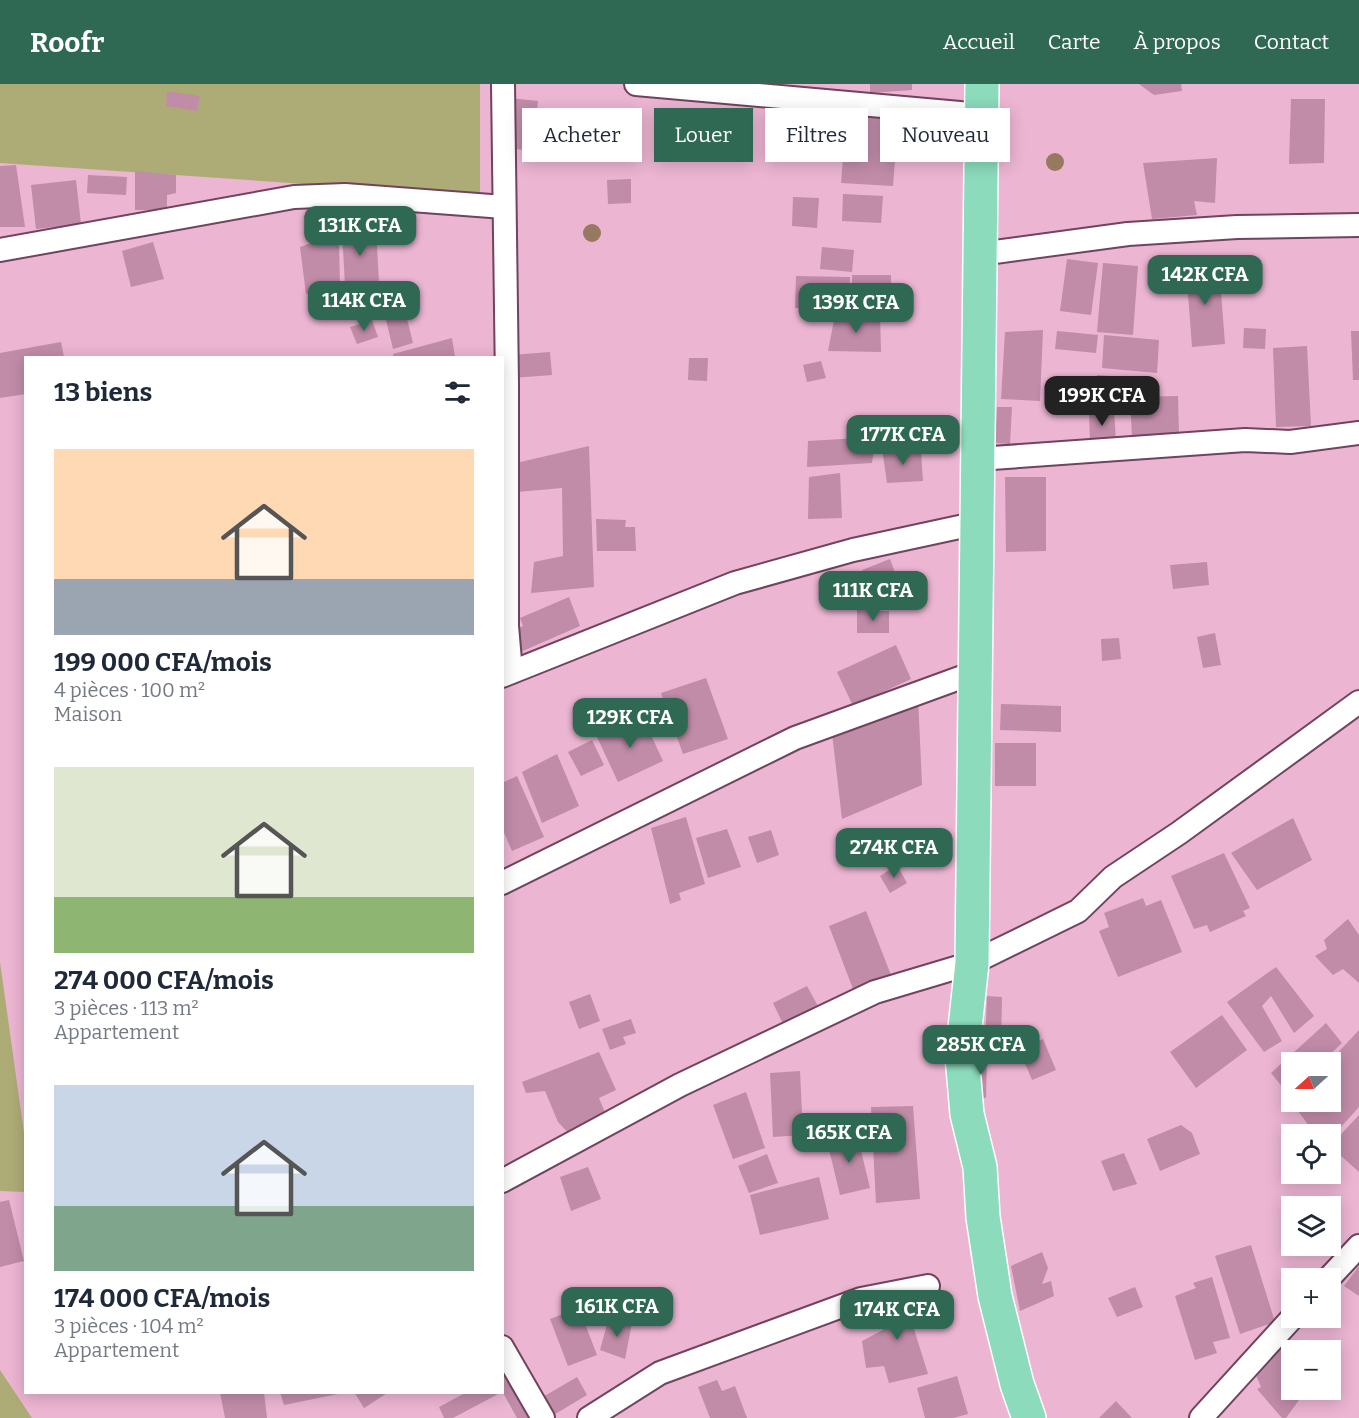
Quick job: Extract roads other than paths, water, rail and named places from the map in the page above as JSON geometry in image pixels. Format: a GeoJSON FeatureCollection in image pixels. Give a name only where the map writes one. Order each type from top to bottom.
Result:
{"type":"FeatureCollection","features":[{"type":"Feature","properties":{"kind":"highway"},"geometry":{"type":"LineString","coordinates":[[982,100],[972,963],[962,1056],[967,1114],[980,1167],[983,1217],[995,1296],[1017,1384],[1029,1418]]}},
{"type":"Feature","properties":{"kind":"street"},"geometry":{"type":"LineString","coordinates":[[503,84],[507,384],[505,517],[507,674],[735,583],[853,550],[978,523]]}},
{"type":"Feature","properties":{"kind":"street"},"geometry":{"type":"LineString","coordinates":[[636,84],[982,100]]}},
{"type":"Feature","properties":{"kind":"street"},"geometry":{"type":"LineString","coordinates":[[0,250],[294,197],[345,195],[504,207]]}},
{"type":"Feature","properties":{"kind":"street"},"geometry":{"type":"LineString","coordinates":[[980,254],[1128,234],[1237,227],[1359,225]]}},
{"type":"Feature","properties":{"kind":"street"},"geometry":{"type":"LineString","coordinates":[[978,459],[1245,440],[1290,442],[1359,433]]}},
{"type":"Feature","properties":{"kind":"street"},"geometry":{"type":"LineString","coordinates":[[504,882],[795,738],[976,672]]}},
{"type":"Feature","properties":{"kind":"street"},"geometry":{"type":"LineString","coordinates":[[504,1180],[680,1085],[875,992],[972,963],[1078,911],[1113,877],[1179,833],[1359,702]]}},
{"type":"Feature","properties":{"kind":"street"},"geometry":{"type":"LineString","coordinates":[[1338,1268],[1359,1246]]}},
{"type":"Feature","properties":{"kind":"street"},"geometry":{"type":"LineString","coordinates":[[589,1418],[660,1373],[861,1299],[928,1286]]}},
{"type":"Feature","properties":{"kind":"street"},"geometry":{"type":"LineString","coordinates":[[1201,1418],[1283,1328]]}},
{"type":"Feature","properties":{"kind":"street"},"geometry":{"type":"LineString","coordinates":[[504,1350],[543,1418]]}}]}
